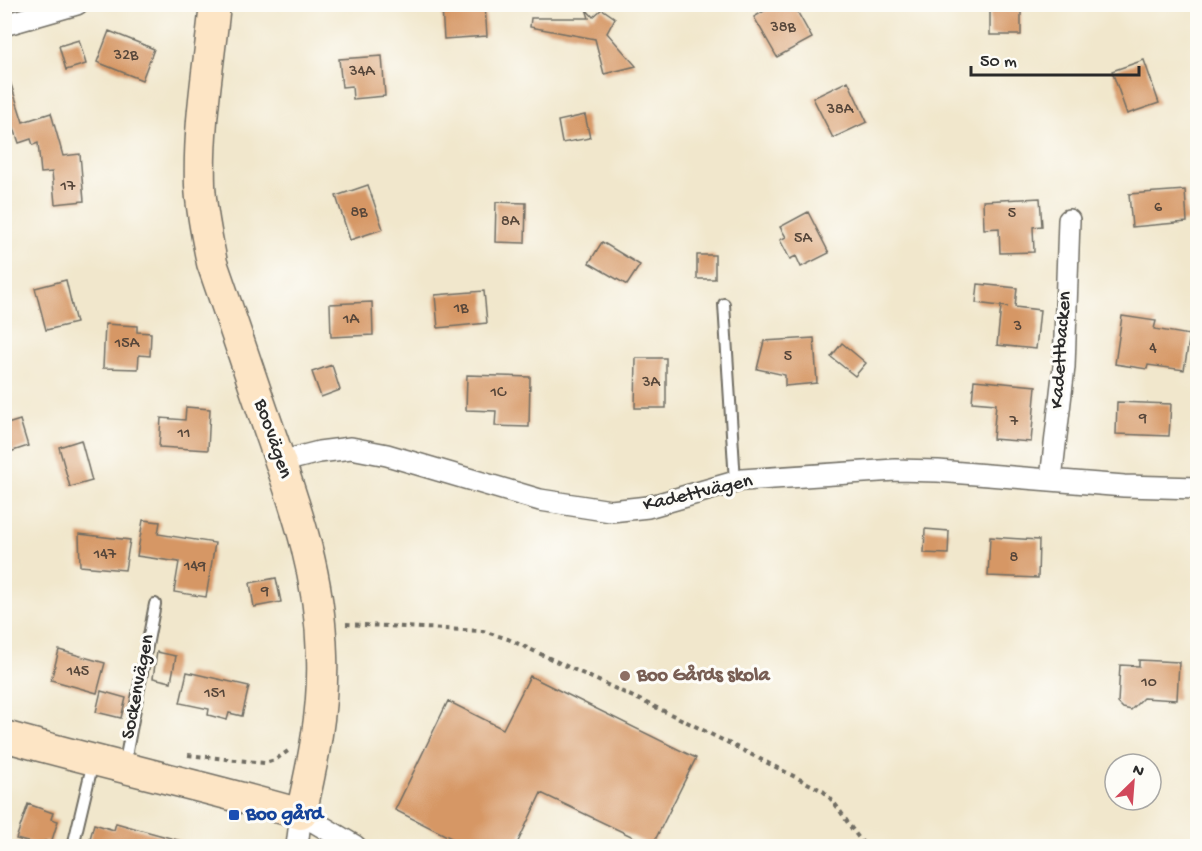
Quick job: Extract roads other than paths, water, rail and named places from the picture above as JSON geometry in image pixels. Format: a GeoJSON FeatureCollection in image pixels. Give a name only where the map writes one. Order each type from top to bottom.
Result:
{"type":"FeatureCollection","features":[{"type":"Feature","properties":{"kind":"street"},"geometry":{"type":"LineString","coordinates":[[4,25],[77,4]]}},
{"type":"Feature","properties":{"kind":"street","name":"Boovägen"},"geometry":{"type":"LineString","coordinates":[[215,4],[200,136],[200,186],[204,222],[212,263],[301,518],[318,601],[322,654],[319,722],[301,814]]}},
{"type":"Feature","properties":{"kind":"street","name":"Kadettbacken"},"geometry":{"type":"LineString","coordinates":[[1051,479],[1064,367],[1068,220]]}},
{"type":"Feature","properties":{"kind":"street","name":"Kadettvägen"},"geometry":{"type":"LineString","coordinates":[[280,462],[320,452],[351,448],[387,454],[540,500],[611,511],[648,507],[735,482],[895,470],[1051,479],[1124,486],[1197,488]]}},
{"type":"Feature","properties":{"kind":"street"},"geometry":{"type":"LineString","coordinates":[[4,736],[93,762],[231,794],[301,814],[355,846]]}},
{"type":"Feature","properties":{"kind":"street"},"geometry":{"type":"LineString","coordinates":[[297,846],[301,814]]}},
{"type":"Feature","properties":{"kind":"lane"},"geometry":{"type":"LineString","coordinates":[[724,304],[735,482]]}},
{"type":"Feature","properties":{"kind":"lane","name":"Sockenvägen"},"geometry":{"type":"LineString","coordinates":[[129,771],[128,751],[155,604]]}},
{"type":"Feature","properties":{"kind":"lane"},"geometry":{"type":"LineString","coordinates":[[73,846],[93,762]]}},
{"type":"Feature","properties":{"kind":"place","name":"Boo Gårds skola"},"geometry":{"type":"Point","coordinates":[625,676]}},
{"type":"Feature","properties":{"kind":"place","name":"Boo gård"},"geometry":{"type":"Point","coordinates":[234,815]}}]}
